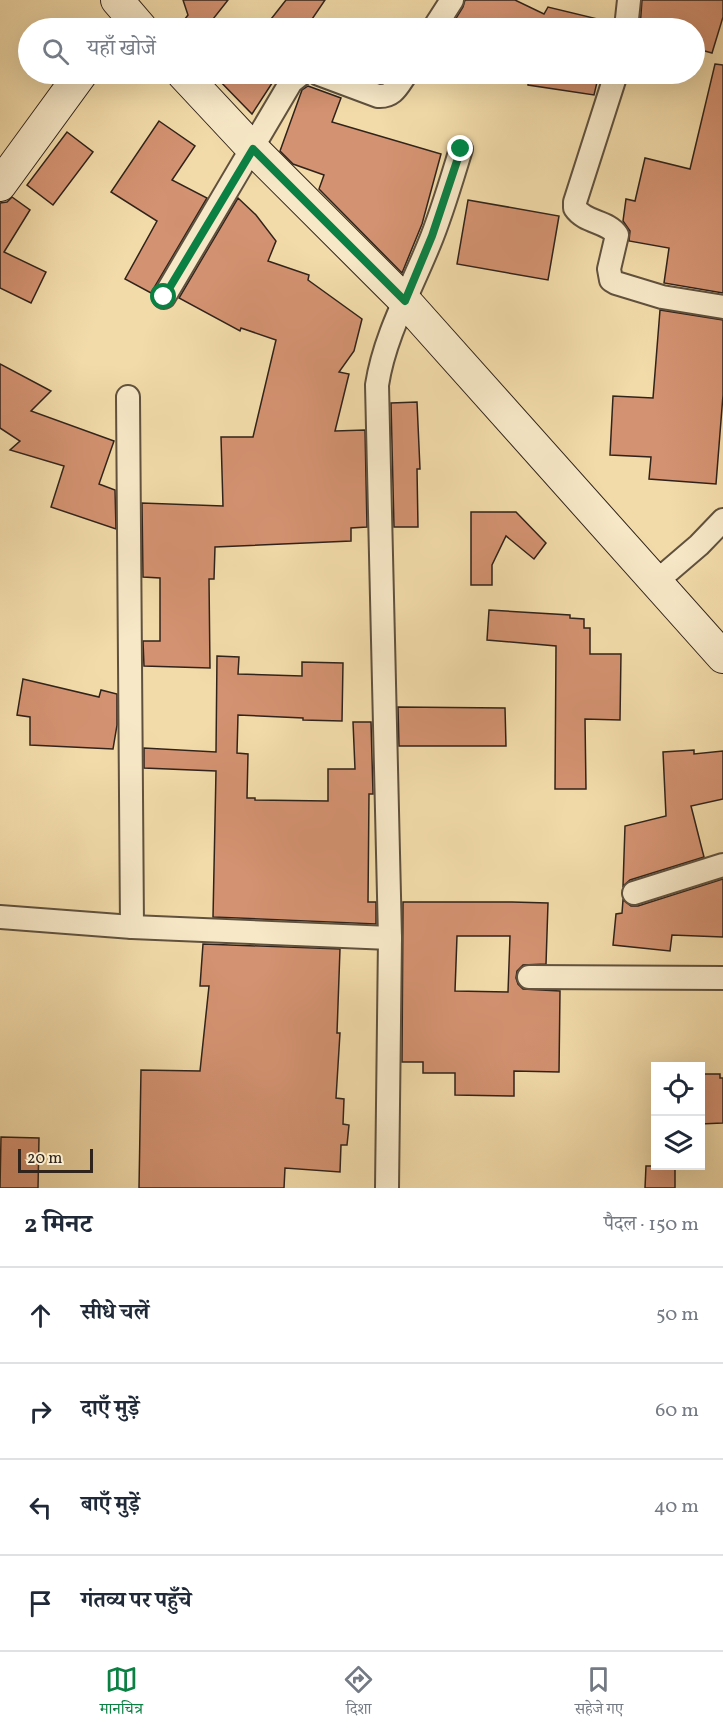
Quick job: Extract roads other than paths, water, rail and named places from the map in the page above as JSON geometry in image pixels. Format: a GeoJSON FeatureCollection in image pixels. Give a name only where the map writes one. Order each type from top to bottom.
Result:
{"type":"FeatureCollection","features":[{"type":"Feature","properties":{"kind":"main road"},"geometry":{"type":"LineString","coordinates":[[0,185],[74,84]]}},
{"type":"Feature","properties":{"kind":"main road"},"geometry":{"type":"LineString","coordinates":[[192,84],[253,149],[405,301],[723,657]]}},
{"type":"Feature","properties":{"kind":"street"},"geometry":{"type":"LineString","coordinates":[[440,18],[452,0]]}},
{"type":"Feature","properties":{"kind":"street"},"geometry":{"type":"LineString","coordinates":[[627,18],[629,0]]}},
{"type":"Feature","properties":{"kind":"street"},"geometry":{"type":"LineString","coordinates":[[164,297],[290,84]]}},
{"type":"Feature","properties":{"kind":"street"},"geometry":{"type":"LineString","coordinates":[[346,84],[378,96],[385,96],[395,91],[400,84]]}},
{"type":"Feature","properties":{"kind":"street"},"geometry":{"type":"LineString","coordinates":[[613,84],[575,208],[583,217],[614,230],[617,235],[609,270],[611,280],[662,297],[723,307]]}},
{"type":"Feature","properties":{"kind":"street"},"geometry":{"type":"LineString","coordinates":[[387,1188],[390,938],[377,386],[382,357],[432,236],[461,149]]}},
{"type":"Feature","properties":{"kind":"street"},"geometry":{"type":"LineString","coordinates":[[128,397],[132,927]]}},
{"type":"Feature","properties":{"kind":"street"},"geometry":{"type":"LineString","coordinates":[[657,581],[699,545],[723,520]]}},
{"type":"Feature","properties":{"kind":"street"},"geometry":{"type":"LineString","coordinates":[[634,892],[723,865]]}},
{"type":"Feature","properties":{"kind":"street"},"geometry":{"type":"LineString","coordinates":[[0,917],[132,927],[390,938]]}},
{"type":"Feature","properties":{"kind":"street"},"geometry":{"type":"LineString","coordinates":[[529,977],[723,978]]}}]}
